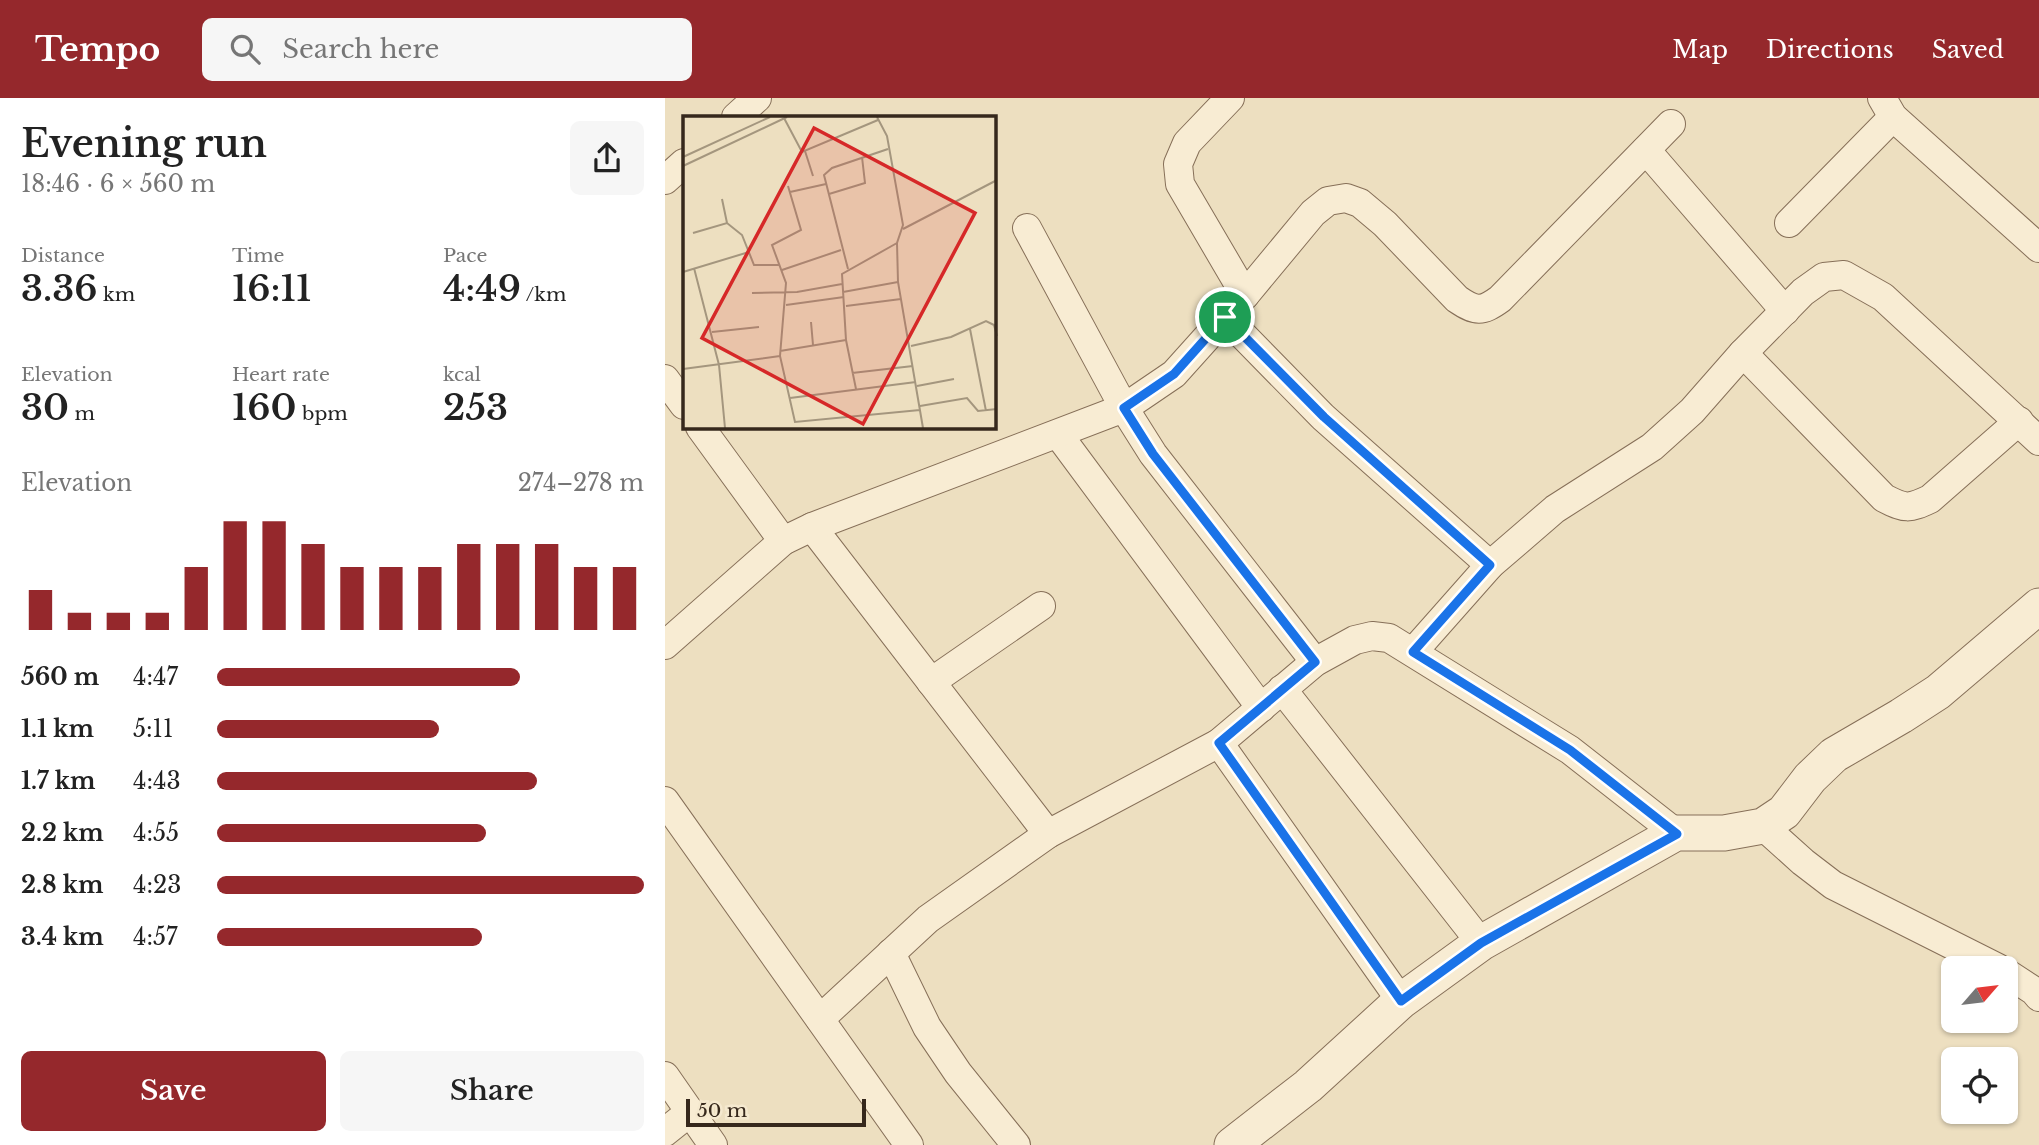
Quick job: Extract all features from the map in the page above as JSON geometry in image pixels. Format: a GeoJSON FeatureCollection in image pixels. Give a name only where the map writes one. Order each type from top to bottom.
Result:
{"type":"FeatureCollection","features":[{"type":"Feature","properties":{"kind":"street"},"geometry":{"type":"LineString","coordinates":[[737,116],[757,98]]}},
{"type":"Feature","properties":{"kind":"street"},"geometry":{"type":"LineString","coordinates":[[1227,99],[1187,143],[1178,164],[1180,184],[1245,295]]}},
{"type":"Feature","properties":{"kind":"street"},"geometry":{"type":"LineString","coordinates":[[1789,223],[1887,107],[2039,248]]}},
{"type":"Feature","properties":{"kind":"street"},"geometry":{"type":"LineString","coordinates":[[665,645],[783,541],[811,527],[1124,408],[1174,374],[1245,295],[1313,213],[1328,201],[1346,198],[1360,203],[1385,224],[1458,299],[1471,308],[1486,309],[1500,299],[1671,124]]}},
{"type":"Feature","properties":{"kind":"street"},"geometry":{"type":"LineString","coordinates":[[1646,150],[1784,311]]}},
{"type":"Feature","properties":{"kind":"street"},"geometry":{"type":"LineString","coordinates":[[665,180],[683,164]]}},
{"type":"Feature","properties":{"kind":"street"},"geometry":{"type":"LineString","coordinates":[[1027,228],[1124,408],[1153,454],[1315,662]]}},
{"type":"Feature","properties":{"kind":"street"},"geometry":{"type":"LineString","coordinates":[[1413,652],[1490,565],[1555,509],[1652,447],[1692,411],[1803,292],[1824,277],[1844,275],[1884,297],[2039,441]]}},
{"type":"Feature","properties":{"kind":"street"},"geometry":{"type":"LineString","coordinates":[[1225,317],[1324,417],[1490,565]]}},
{"type":"Feature","properties":{"kind":"street"},"geometry":{"type":"LineString","coordinates":[[1743,354],[1884,498],[1896,504],[1912,507],[1930,499],[2019,421]]}},
{"type":"Feature","properties":{"kind":"street"},"geometry":{"type":"LineString","coordinates":[[665,379],[683,404]]}},
{"type":"Feature","properties":{"kind":"street"},"geometry":{"type":"LineString","coordinates":[[701,429],[783,541]]}},
{"type":"Feature","properties":{"kind":"street"},"geometry":{"type":"LineString","coordinates":[[1058,434],[1261,708]]}},
{"type":"Feature","properties":{"kind":"street"},"geometry":{"type":"LineString","coordinates":[[811,527],[1048,834]]}},
{"type":"Feature","properties":{"kind":"street"},"geometry":{"type":"LineString","coordinates":[[931,682],[1041,606]]}},
{"type":"Feature","properties":{"kind":"street"},"geometry":{"type":"LineString","coordinates":[[1232,1145],[1308,1086],[1401,1001],[1481,943],[1677,834],[1724,834],[1763,826],[1784,812],[1810,778],[1834,755],[1938,692],[2039,606]]}},
{"type":"Feature","properties":{"kind":"street"},"geometry":{"type":"LineString","coordinates":[[820,1018],[927,919],[1048,834],[1219,743],[1315,662],[1355,640],[1372,636],[1389,638],[1570,750],[1677,834]]}},
{"type":"Feature","properties":{"kind":"street"},"geometry":{"type":"LineString","coordinates":[[1282,690],[1481,943]]}},
{"type":"Feature","properties":{"kind":"street"},"geometry":{"type":"LineString","coordinates":[[1219,743],[1401,1001]]}},
{"type":"Feature","properties":{"kind":"street"},"geometry":{"type":"LineString","coordinates":[[665,802],[909,1145]]}},
{"type":"Feature","properties":{"kind":"street"},"geometry":{"type":"LineString","coordinates":[[1763,826],[1833,885],[1974,956]]}},
{"type":"Feature","properties":{"kind":"street"},"geometry":{"type":"LineString","coordinates":[[891,953],[927,1027],[958,1073],[1016,1145]]}},
{"type":"Feature","properties":{"kind":"street"},"geometry":{"type":"LineString","coordinates":[[2018,981],[2039,997]]}},
{"type":"Feature","properties":{"kind":"street"},"geometry":{"type":"LineString","coordinates":[[665,1076],[713,1145]]}},
{"type":"Feature","properties":{"kind":"street"},"geometry":{"type":"LineString","coordinates":[[665,1132],[690,1112]]}},
{"type":"Feature","properties":{"kind":"route"},"geometry":{"type":"LineString","coordinates":[[1225,317],[1324,417],[1490,565],[1413,652],[1570,750],[1677,834],[1481,943],[1401,1001],[1219,743],[1315,662],[1153,454],[1124,408],[1174,374],[1225,317]]}}]}
